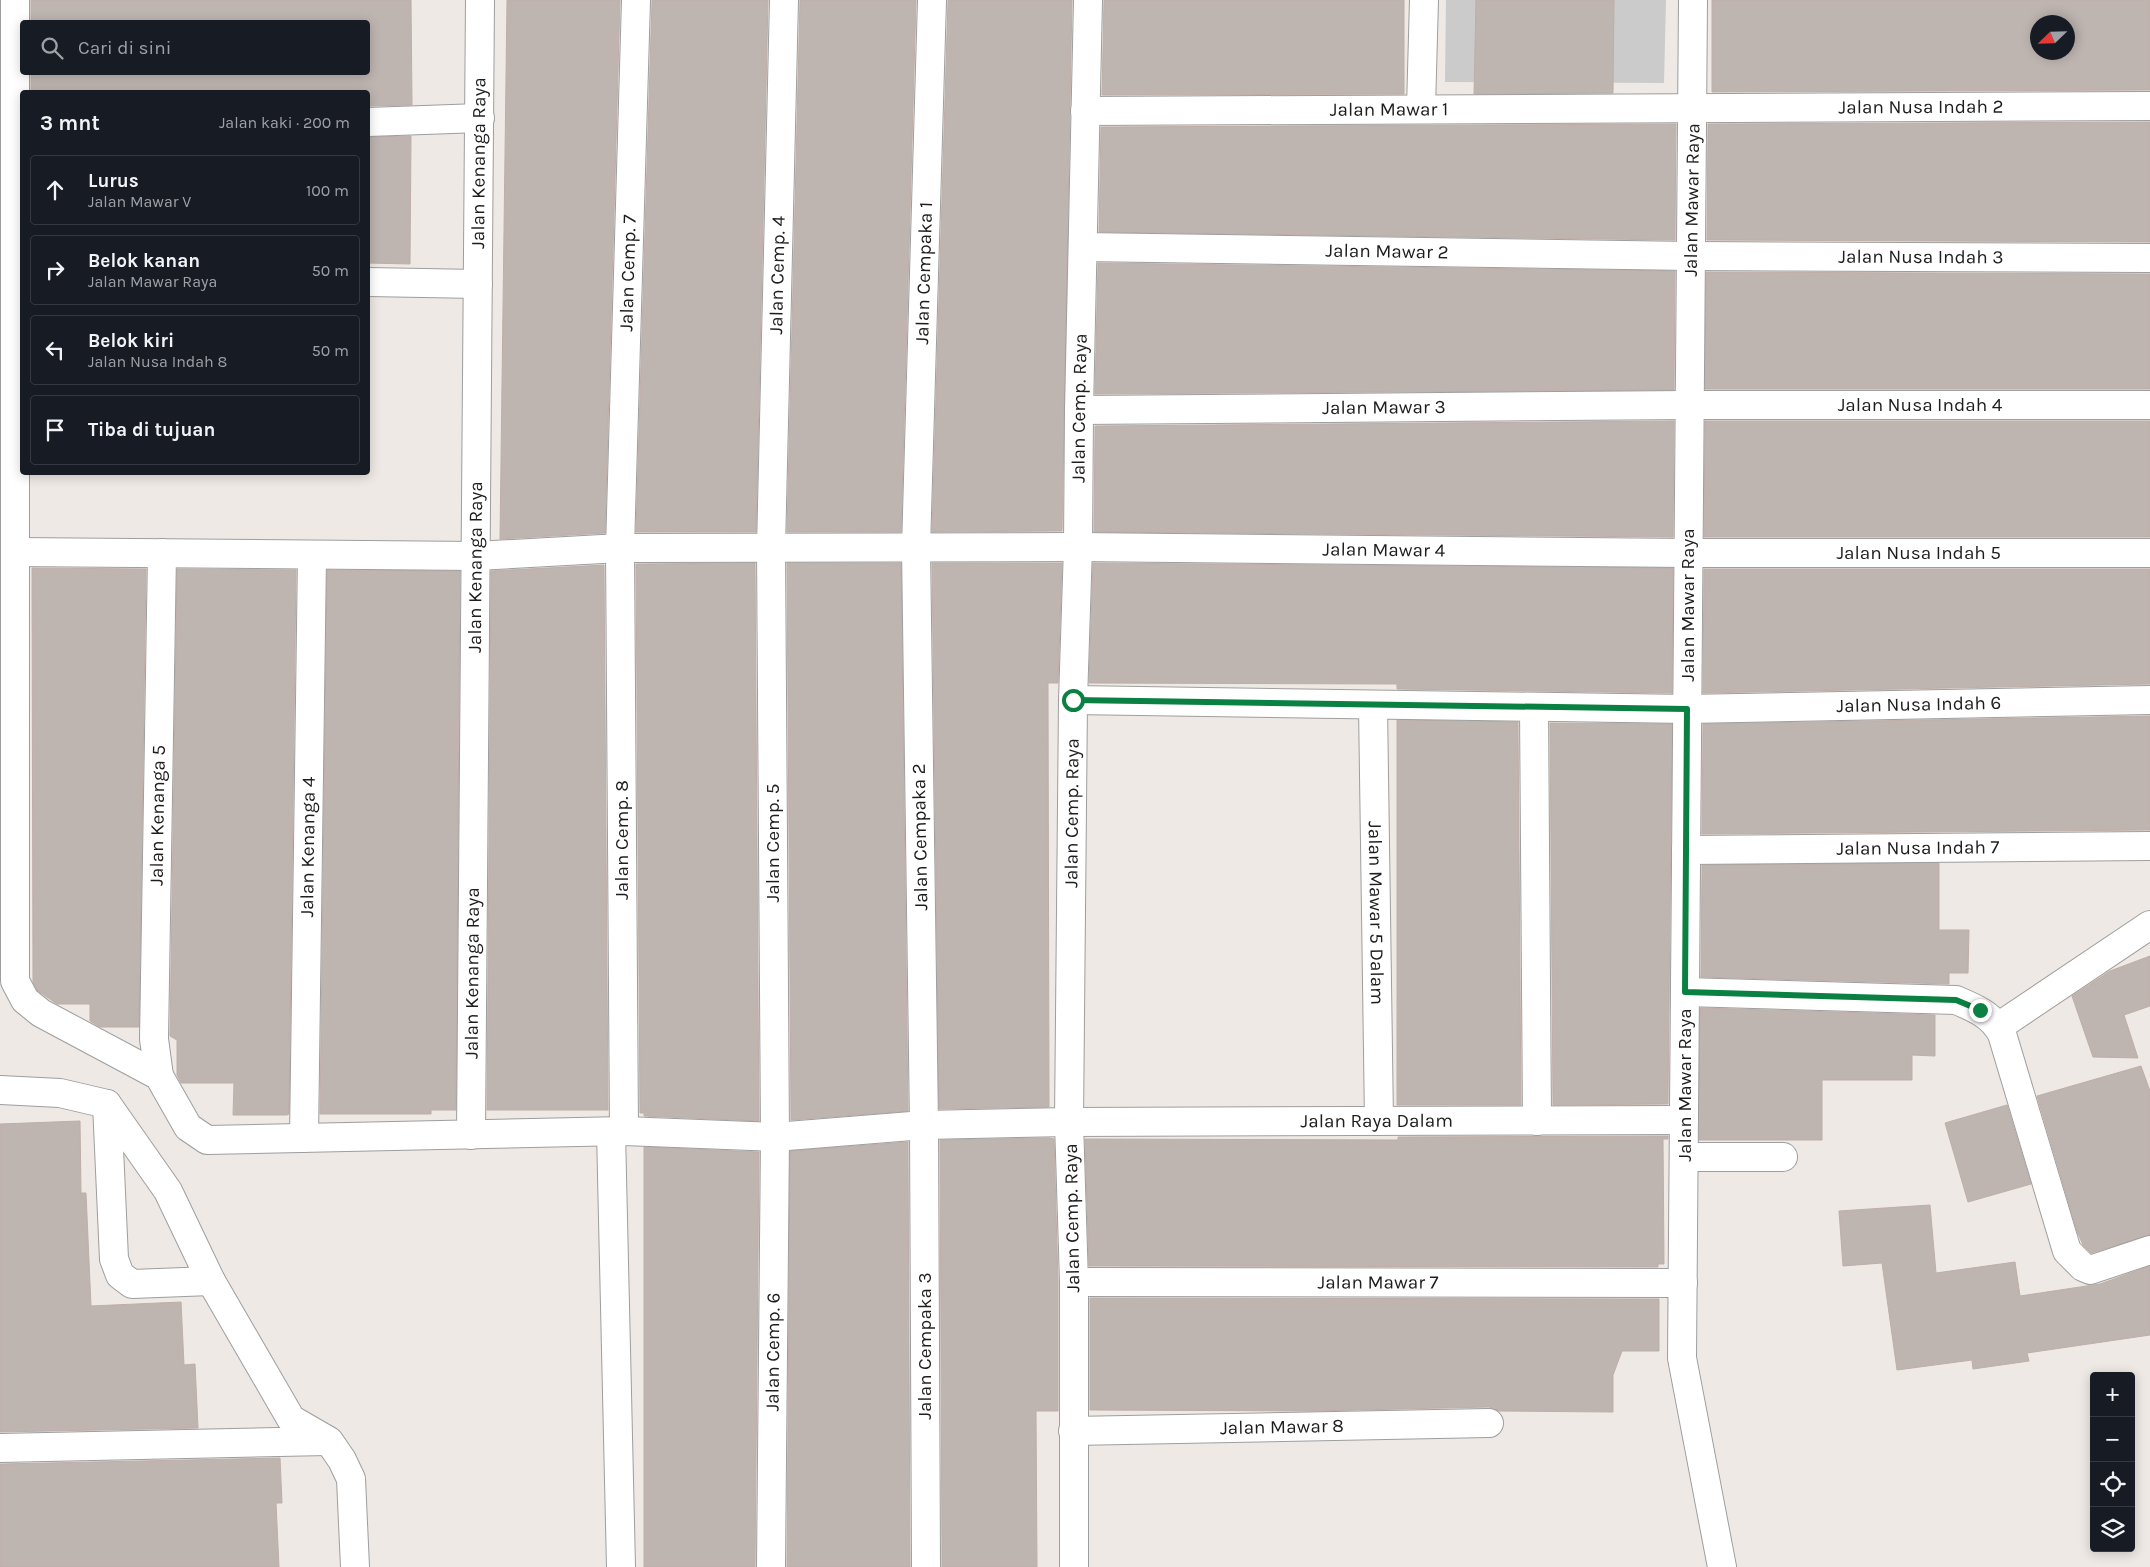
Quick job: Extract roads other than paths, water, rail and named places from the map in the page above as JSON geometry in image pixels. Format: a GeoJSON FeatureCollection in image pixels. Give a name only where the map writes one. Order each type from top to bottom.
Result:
{"type":"FeatureCollection","features":[{"type":"Feature","properties":{"kind":"street"},"geometry":{"type":"LineString","coordinates":[[15,0],[12,135],[12,276],[7,430],[15,552],[7,586],[7,888],[15,981],[25,1000],[42,1013],[159,1076]]}},
{"type":"Feature","properties":{"kind":"street","name":"Jalan Kenanga Raya"},"geometry":{"type":"LineString","coordinates":[[472,1135],[480,0]]}},
{"type":"Feature","properties":{"kind":"street","name":"Jalan Cemp. 7"},"geometry":{"type":"LineString","coordinates":[[620,548],[636,0]]}},
{"type":"Feature","properties":{"kind":"street","name":"Jalan Cemp. 4"},"geometry":{"type":"LineString","coordinates":[[771,548],[784,0]]}},
{"type":"Feature","properties":{"kind":"street","name":"Jalan Cempaka 1"},"geometry":{"type":"LineString","coordinates":[[916,548],[932,0]]}},
{"type":"Feature","properties":{"kind":"street","name":"Jalan Cemp. Raya"},"geometry":{"type":"LineString","coordinates":[[1074,1567],[1074,1282],[1069,1122],[1073,700],[1078,547],[1079,410],[1088,0]]}},
{"type":"Feature","properties":{"kind":"street"},"geometry":{"type":"LineString","coordinates":[[1421,108],[1424,0]]}},
{"type":"Feature","properties":{"kind":"street","name":"Jalan Mawar Raya"},"geometry":{"type":"LineString","coordinates":[[1693,0],[1682,1358],[1722,1567]]}},
{"type":"Feature","properties":{"kind":"street","name":"Jalan Nusa Indah 2"},"geometry":{"type":"LineString","coordinates":[[1692,107],[2150,106]]}},
{"type":"Feature","properties":{"kind":"street","name":"Jalan Mawar 1"},"geometry":{"type":"LineString","coordinates":[[1085,111],[1692,107]]}},
{"type":"Feature","properties":{"kind":"street"},"geometry":{"type":"LineString","coordinates":[[370,122],[480,118]]}},
{"type":"Feature","properties":{"kind":"street","name":"Jalan Mawar 2"},"geometry":{"type":"LineString","coordinates":[[1083,247],[1691,256]]}},
{"type":"Feature","properties":{"kind":"street","name":"Jalan Nusa Indah 3"},"geometry":{"type":"LineString","coordinates":[[1691,256],[2150,258]]}},
{"type":"Feature","properties":{"kind":"street"},"geometry":{"type":"LineString","coordinates":[[370,282],[478,284]]}},
{"type":"Feature","properties":{"kind":"street","name":"Jalan Mawar 3"},"geometry":{"type":"LineString","coordinates":[[1079,410],[1690,405]]}},
{"type":"Feature","properties":{"kind":"street","name":"Jalan Nusa Indah 4"},"geometry":{"type":"LineString","coordinates":[[1690,405],[2150,405]]}},
{"type":"Feature","properties":{"kind":"street","name":"Jalan Mawar 4"},"geometry":{"type":"LineString","coordinates":[[15,552],[476,556],[620,548],[1078,547],[1688,553]]}},
{"type":"Feature","properties":{"kind":"street","name":"Jalan Cemp. 8"},"geometry":{"type":"LineString","coordinates":[[620,548],[617,1132],[620,1567]]}},
{"type":"Feature","properties":{"kind":"street","name":"Jalan Cemp. 5"},"geometry":{"type":"LineString","coordinates":[[771,548],[775,1137]]}},
{"type":"Feature","properties":{"kind":"street","name":"Jalan Cempaka 2"},"geometry":{"type":"LineString","coordinates":[[916,548],[924,1125]]}},
{"type":"Feature","properties":{"kind":"street","name":"Jalan Kenanga 5"},"geometry":{"type":"LineString","coordinates":[[159,1076],[154,1039],[162,553]]}},
{"type":"Feature","properties":{"kind":"street","name":"Jalan Nusa Indah 5"},"geometry":{"type":"LineString","coordinates":[[1688,553],[2150,553]]}},
{"type":"Feature","properties":{"kind":"street","name":"Jalan Kenanga 4"},"geometry":{"type":"LineString","coordinates":[[304,1138],[312,555]]}},
{"type":"Feature","properties":{"kind":"street","name":"Jalan Nusa Indah 6"},"geometry":{"type":"LineString","coordinates":[[1073,700],[1687,709],[2150,700]]}},
{"type":"Feature","properties":{"kind":"street","name":"Jalan Mawar 5 Dalam"},"geometry":{"type":"LineString","coordinates":[[1373,705],[1379,1121]]}},
{"type":"Feature","properties":{"kind":"street"},"geometry":{"type":"LineString","coordinates":[[1534,706],[1537,1121]]}},
{"type":"Feature","properties":{"kind":"street","name":"Jalan Nusa Indah 7"},"geometry":{"type":"LineString","coordinates":[[1686,850],[2150,846]]}},
{"type":"Feature","properties":{"kind":"street"},"geometry":{"type":"LineString","coordinates":[[1990,1019],[2149,926]]}},
{"type":"Feature","properties":{"kind":"street"},"geometry":{"type":"LineString","coordinates":[[1685,992],[1956,1000],[1990,1019],[2005,1044],[2067,1252],[2083,1267],[2090,1270],[2150,1250]]}},
{"type":"Feature","properties":{"kind":"street","name":"Jalan Raya Dalam"},"geometry":{"type":"LineString","coordinates":[[159,1076],[188,1127],[207,1140],[617,1132],[775,1137],[924,1125],[1069,1122],[1684,1120]]}},
{"type":"Feature","properties":{"kind":"street"},"geometry":{"type":"LineString","coordinates":[[0,1090],[60,1093],[107,1104],[168,1192],[211,1281],[292,1419],[329,1441],[342,1460],[351,1479],[355,1567]]}},
{"type":"Feature","properties":{"kind":"street"},"geometry":{"type":"LineString","coordinates":[[107,1104],[114,1259],[120,1275],[132,1284],[211,1281]]}},
{"type":"Feature","properties":{"kind":"street","name":"Jalan Cempaka 3"},"geometry":{"type":"LineString","coordinates":[[924,1125],[926,1567]]}},
{"type":"Feature","properties":{"kind":"street","name":"Jalan Cemp. 6"},"geometry":{"type":"LineString","coordinates":[[772,1567],[775,1137]]}},
{"type":"Feature","properties":{"kind":"street"},"geometry":{"type":"LineString","coordinates":[[1684,1157],[1783,1157]]}},
{"type":"Feature","properties":{"kind":"street","name":"Jalan Mawar 7"},"geometry":{"type":"LineString","coordinates":[[1074,1282],[1683,1283]]}},
{"type":"Feature","properties":{"kind":"street","name":"Jalan Mawar 8"},"geometry":{"type":"LineString","coordinates":[[1073,1431],[1489,1423]]}},
{"type":"Feature","properties":{"kind":"street"},"geometry":{"type":"LineString","coordinates":[[0,1448],[329,1441]]}}]}
